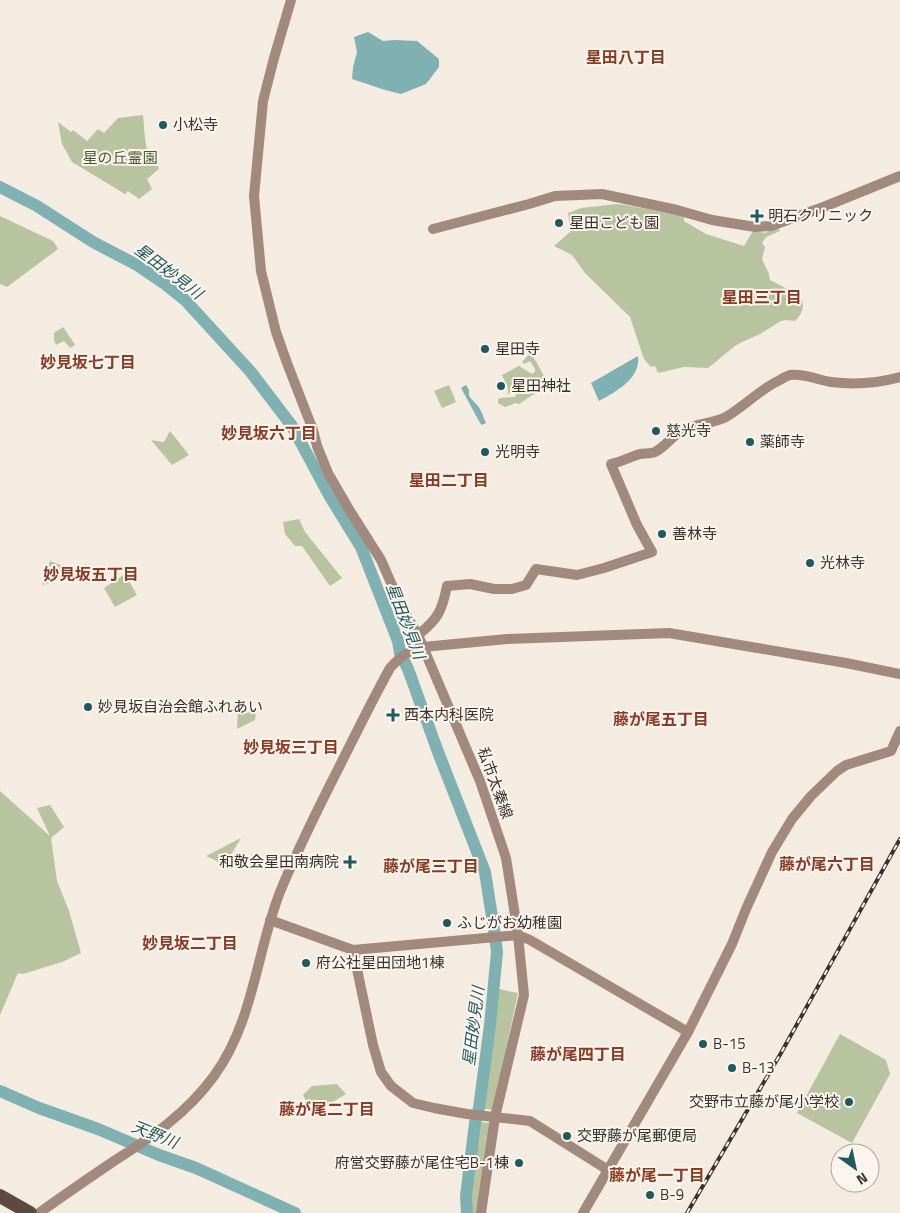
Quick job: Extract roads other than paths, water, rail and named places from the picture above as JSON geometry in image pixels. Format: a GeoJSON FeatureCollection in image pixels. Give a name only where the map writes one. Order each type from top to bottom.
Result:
{"type":"FeatureCollection","features":[{"type":"Feature","properties":{"kind":"highway"},"geometry":{"type":"LineString","coordinates":[[0,1196],[30,1213]]}},
{"type":"Feature","properties":{"kind":"street","name":"私市太秦線"},"geometry":{"type":"LineString","coordinates":[[292,0],[263,101],[254,196],[261,271],[276,332],[328,473],[381,560],[402,608],[418,635],[480,781],[506,858],[518,936],[524,995],[495,1117],[481,1213]]}},
{"type":"Feature","properties":{"kind":"street"},"geometry":{"type":"LineString","coordinates":[[433,229],[555,196],[602,194],[678,210],[712,220],[755,227],[771,226],[900,176]]}},
{"type":"Feature","properties":{"kind":"street"},"geometry":{"type":"LineString","coordinates":[[418,635],[433,623],[444,604],[447,586],[470,584],[494,589],[512,589],[526,585],[536,569],[577,575],[652,552],[637,524],[611,464],[643,453],[654,452],[682,431],[726,417],[768,385],[789,375],[808,375],[832,382],[849,383],[900,377]]}},
{"type":"Feature","properties":{"kind":"street"},"geometry":{"type":"LineString","coordinates":[[39,1213],[181,1114],[214,1077],[227,1057],[247,1010],[270,920],[300,845],[390,668],[411,650],[423,647],[507,639],[669,633],[900,674]]}},
{"type":"Feature","properties":{"kind":"street"},"geometry":{"type":"LineString","coordinates":[[583,1213],[688,1032],[732,944],[746,908],[772,852],[792,819],[811,796],[837,771],[846,765],[891,751],[900,731]]}},
{"type":"Feature","properties":{"kind":"street"},"geometry":{"type":"LineString","coordinates":[[270,920],[353,950],[518,936],[530,940],[688,1032]]}},
{"type":"Feature","properties":{"kind":"street"},"geometry":{"type":"LineString","coordinates":[[353,950],[373,1046],[381,1072],[391,1086],[413,1103],[478,1115],[530,1121],[608,1170]]}},
{"type":"Feature","properties":{"kind":"water"},"geometry":{"type":"Polygon","coordinates":[[[368,32],[383,41],[417,41],[439,59],[439,67],[426,84],[401,94],[352,79],[357,52],[354,37],[368,32]]]}},
{"type":"Feature","properties":{"kind":"water"},"geometry":{"type":"Polygon","coordinates":[[[638,356],[638,364],[635,371],[626,384],[599,401],[591,383],[638,356]]]}},
{"type":"Feature","properties":{"kind":"water"},"geometry":{"type":"Polygon","coordinates":[[[466,385],[470,397],[480,408],[486,423],[482,425],[461,388],[466,385]]]}},
{"type":"Feature","properties":{"kind":"waterway","name":"星田妙見川"},"geometry":{"type":"LineString","coordinates":[[0,187],[37,206],[93,242],[137,265],[185,300],[250,371],[292,426],[329,495],[361,547],[485,872],[497,952],[490,1025],[466,1196],[467,1213]]}},
{"type":"Feature","properties":{"kind":"waterway","name":"天野川"},"geometry":{"type":"LineString","coordinates":[[0,1091],[39,1108],[196,1168],[295,1213]]}},
{"type":"Feature","properties":{"kind":"railway"},"geometry":{"type":"LineString","coordinates":[[687,1213],[781,1053],[900,839]]}},
{"type":"Feature","properties":{"kind":"place","name":"小松寺"},"geometry":{"type":"Point","coordinates":[163,125]}},
{"type":"Feature","properties":{"kind":"place","name":"明石クリニック"},"geometry":{"type":"Point","coordinates":[757,216]}},
{"type":"Feature","properties":{"kind":"place","name":"星田こども園"},"geometry":{"type":"Point","coordinates":[559,223]}},
{"type":"Feature","properties":{"kind":"place","name":"星田寺"},"geometry":{"type":"Point","coordinates":[485,349]}},
{"type":"Feature","properties":{"kind":"place","name":"星田神社"},"geometry":{"type":"Point","coordinates":[501,386]}},
{"type":"Feature","properties":{"kind":"place","name":"慈光寺"},"geometry":{"type":"Point","coordinates":[656,431]}},
{"type":"Feature","properties":{"kind":"place","name":"薬師寺"},"geometry":{"type":"Point","coordinates":[750,442]}},
{"type":"Feature","properties":{"kind":"place","name":"光明寺"},"geometry":{"type":"Point","coordinates":[485,452]}},
{"type":"Feature","properties":{"kind":"place","name":"善林寺"},"geometry":{"type":"Point","coordinates":[662,534]}},
{"type":"Feature","properties":{"kind":"place","name":"光林寺"},"geometry":{"type":"Point","coordinates":[810,563]}},
{"type":"Feature","properties":{"kind":"place","name":"妙見坂自治会館ふれあい"},"geometry":{"type":"Point","coordinates":[88,707]}},
{"type":"Feature","properties":{"kind":"place","name":"西本内科医院"},"geometry":{"type":"Point","coordinates":[393,715]}},
{"type":"Feature","properties":{"kind":"place","name":"和敬会星田南病院"},"geometry":{"type":"Point","coordinates":[350,862]}},
{"type":"Feature","properties":{"kind":"place","name":"ふじがお幼稚園"},"geometry":{"type":"Point","coordinates":[447,923]}},
{"type":"Feature","properties":{"kind":"place","name":"府公社星田団地1棟"},"geometry":{"type":"Point","coordinates":[306,963]}},
{"type":"Feature","properties":{"kind":"place","name":"B-15"},"geometry":{"type":"Point","coordinates":[703,1044]}},
{"type":"Feature","properties":{"kind":"place","name":"B-13"},"geometry":{"type":"Point","coordinates":[732,1068]}},
{"type":"Feature","properties":{"kind":"place","name":"交野市立藤が尾小学校"},"geometry":{"type":"Point","coordinates":[849,1102]}},
{"type":"Feature","properties":{"kind":"place","name":"交野藤が尾郵便局"},"geometry":{"type":"Point","coordinates":[567,1136]}},
{"type":"Feature","properties":{"kind":"place","name":"府営交野藤が尾住宅B-1棟"},"geometry":{"type":"Point","coordinates":[519,1163]}},
{"type":"Feature","properties":{"kind":"place","name":"B-9"},"geometry":{"type":"Point","coordinates":[650,1195]}},
{"type":"Feature","properties":{"kind":"district","name":"星田八丁目"},"geometry":{"type":"Point","coordinates":[626,57]}},
{"type":"Feature","properties":{"kind":"district","name":"星田三丁目"},"geometry":{"type":"Point","coordinates":[762,297]}},
{"type":"Feature","properties":{"kind":"district","name":"妙見坂七丁目"},"geometry":{"type":"Point","coordinates":[88,362]}},
{"type":"Feature","properties":{"kind":"district","name":"妙見坂六丁目"},"geometry":{"type":"Point","coordinates":[269,433]}},
{"type":"Feature","properties":{"kind":"district","name":"星田二丁目"},"geometry":{"type":"Point","coordinates":[449,480]}},
{"type":"Feature","properties":{"kind":"district","name":"妙見坂五丁目"},"geometry":{"type":"Point","coordinates":[91,574]}},
{"type":"Feature","properties":{"kind":"district","name":"藤が尾五丁目"},"geometry":{"type":"Point","coordinates":[661,719]}},
{"type":"Feature","properties":{"kind":"district","name":"妙見坂三丁目"},"geometry":{"type":"Point","coordinates":[291,747]}},
{"type":"Feature","properties":{"kind":"district","name":"藤が尾六丁目"},"geometry":{"type":"Point","coordinates":[827,864]}},
{"type":"Feature","properties":{"kind":"district","name":"藤が尾三丁目"},"geometry":{"type":"Point","coordinates":[431,866]}},
{"type":"Feature","properties":{"kind":"district","name":"妙見坂二丁目"},"geometry":{"type":"Point","coordinates":[190,943]}},
{"type":"Feature","properties":{"kind":"district","name":"藤が尾四丁目"},"geometry":{"type":"Point","coordinates":[578,1054]}},
{"type":"Feature","properties":{"kind":"district","name":"藤が尾二丁目"},"geometry":{"type":"Point","coordinates":[327,1109]}},
{"type":"Feature","properties":{"kind":"district","name":"藤が尾一丁目"},"geometry":{"type":"Point","coordinates":[657,1175]}},
{"type":"Feature","properties":{"kind":"park label","name":"星の丘霊園"},"geometry":{"type":"Point","coordinates":[120,158]}}]}
